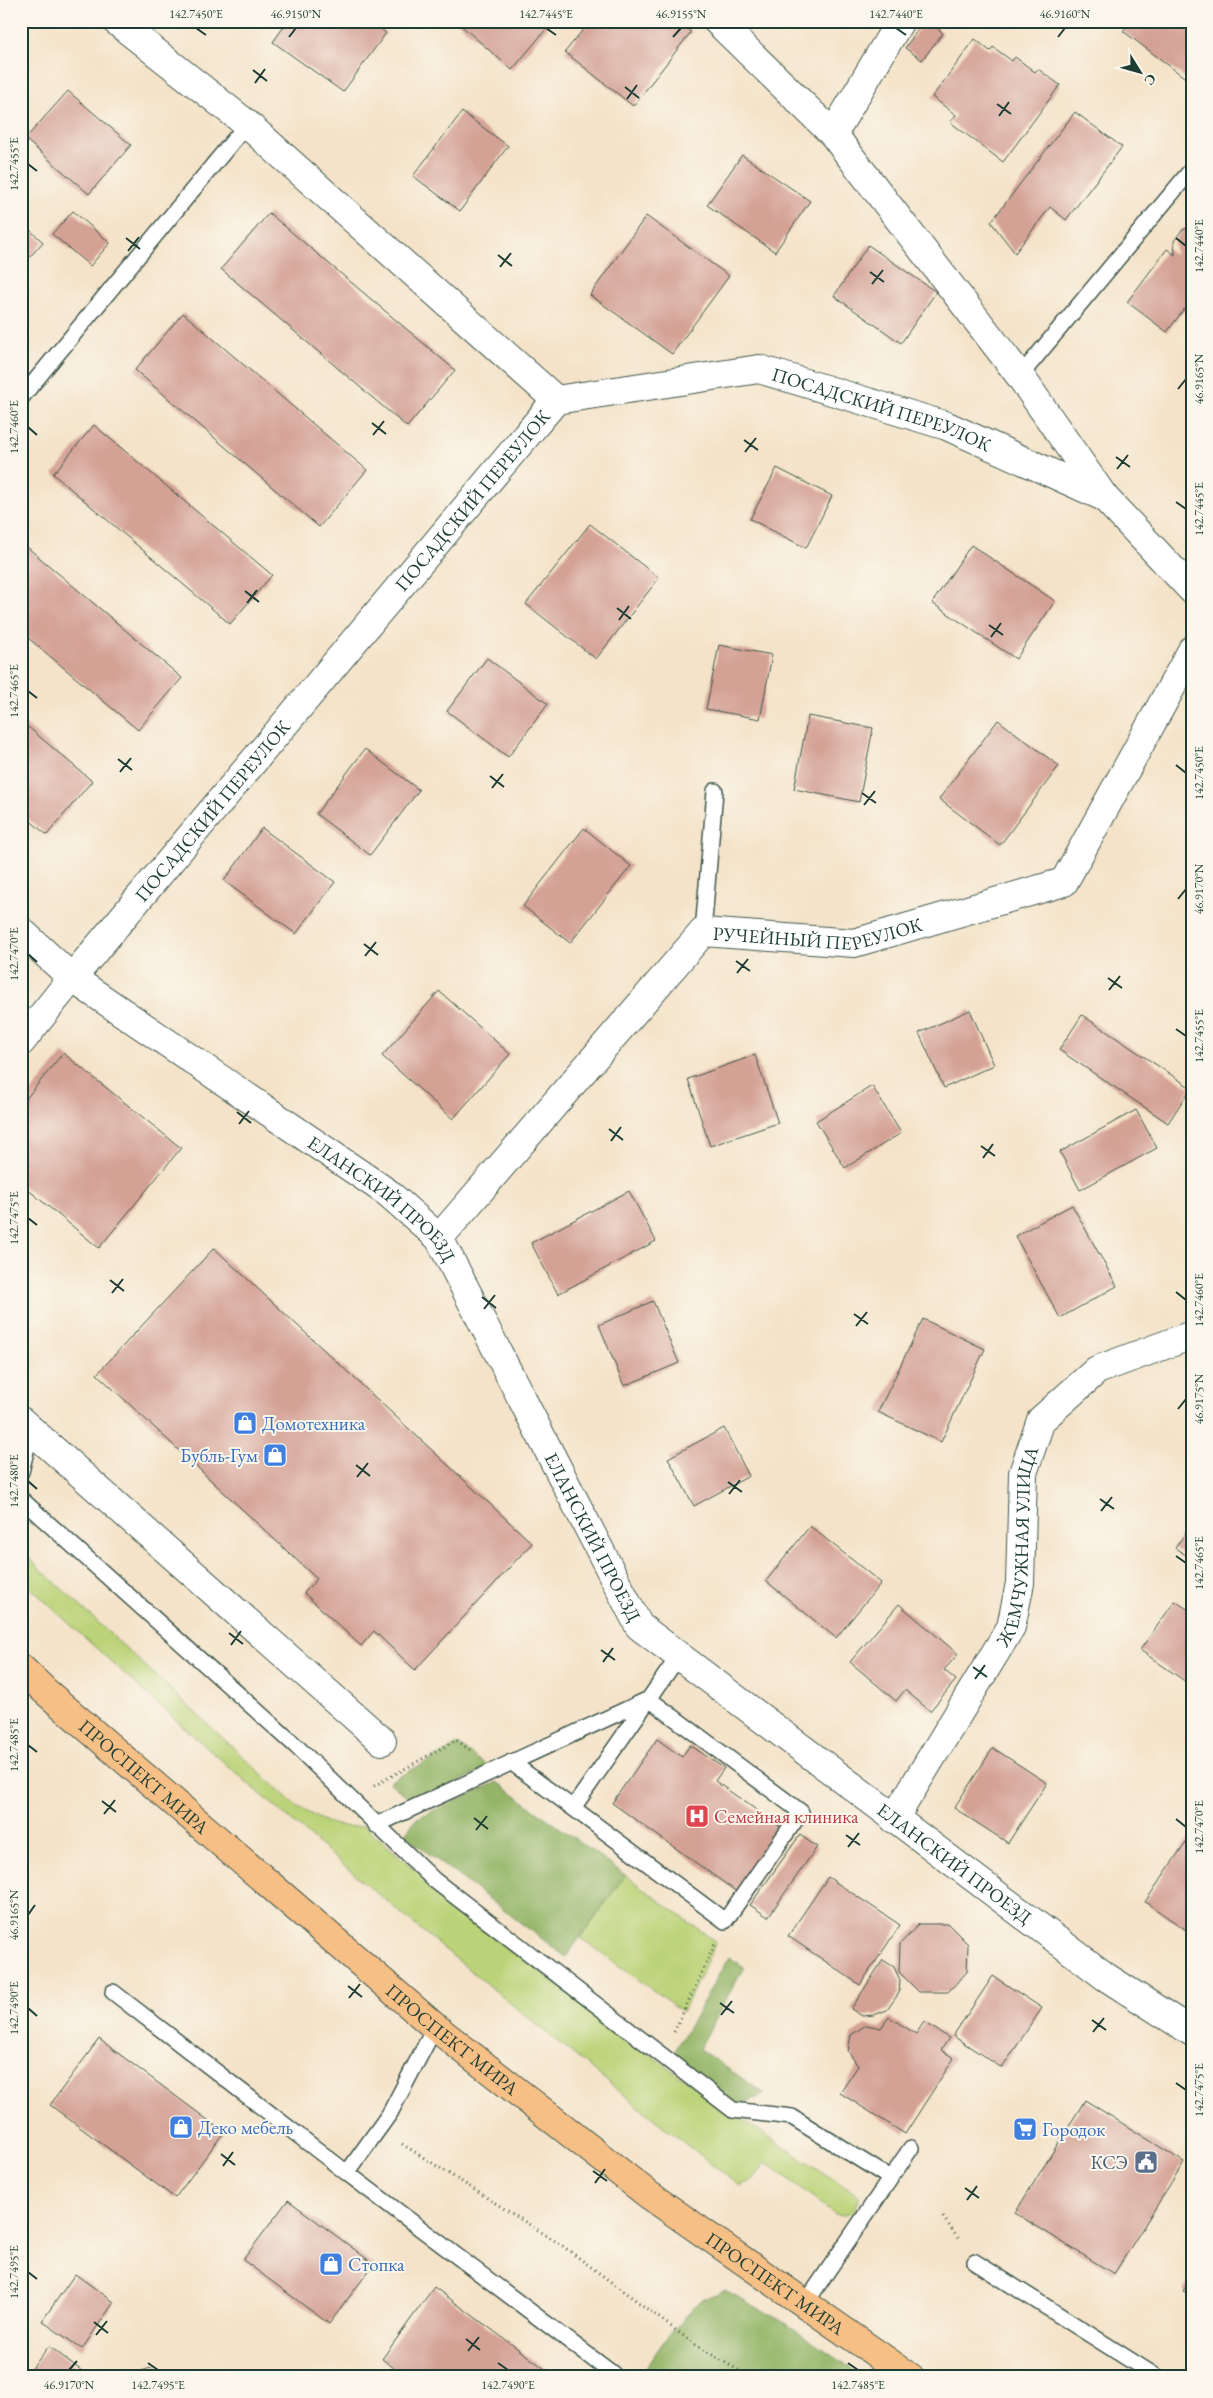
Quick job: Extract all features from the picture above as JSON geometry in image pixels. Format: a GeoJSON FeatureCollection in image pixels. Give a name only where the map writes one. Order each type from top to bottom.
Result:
{"type":"FeatureCollection","features":[{"type":"Feature","properties":{"kind":"main road","name":"ПРОСПЕКТ МИРА"},"geometry":{"type":"LineString","coordinates":[[21,1668],[45,1691],[435,2027],[649,2195],[910,2377]]}},
{"type":"Feature","properties":{"kind":"street"},"geometry":{"type":"LineString","coordinates":[[116,21],[248,124],[556,400]]}},
{"type":"Feature","properties":{"kind":"street","name":"ПОСАДСКИЙ ПЕРЕУЛОК"},"geometry":{"type":"LineString","coordinates":[[717,21],[833,134],[1020,376],[1104,497],[1192,590]]}},
{"type":"Feature","properties":{"kind":"street"},"geometry":{"type":"LineString","coordinates":[[833,134],[900,21]]}},
{"type":"Feature","properties":{"kind":"street","name":"ПОСАДСКИЙ ПЕРЕУЛОК"},"geometry":{"type":"LineString","coordinates":[[21,1042],[72,978],[556,400],[759,369],[947,426],[1104,497]]}},
{"type":"Feature","properties":{"kind":"street","name":"РУЧЕЙНЫЙ ПЕРЕУЛОК"},"geometry":{"type":"LineString","coordinates":[[439,1238],[703,932],[854,943],[1064,882],[1192,650]]}},
{"type":"Feature","properties":{"kind":"street","name":"ЕЛАНСКИЙ ПРОЕЗД"},"geometry":{"type":"LineString","coordinates":[[21,931],[72,978],[388,1194],[439,1238],[639,1626],[1106,1977],[1192,2032]]}},
{"type":"Feature","properties":{"kind":"street","name":"ЖЕМЧУЖНАЯ УЛИЦА"},"geometry":{"type":"LineString","coordinates":[[894,1819],[1011,1627],[1020,1583],[1023,1473],[1041,1420],[1097,1370],[1192,1335]]}},
{"type":"Feature","properties":{"kind":"street"},"geometry":{"type":"LineString","coordinates":[[26,1426],[382,1741]]}},
{"type":"Feature","properties":{"kind":"lane"},"geometry":{"type":"LineString","coordinates":[[21,398],[248,124]]}},
{"type":"Feature","properties":{"kind":"lane"},"geometry":{"type":"LineString","coordinates":[[1020,376],[1192,169]]}},
{"type":"Feature","properties":{"kind":"lane"},"geometry":{"type":"LineString","coordinates":[[703,932],[715,791]]}},
{"type":"Feature","properties":{"kind":"lane"},"geometry":{"type":"LineString","coordinates":[[21,1472],[26,1426]]}},
{"type":"Feature","properties":{"kind":"lane"},"geometry":{"type":"LineString","coordinates":[[21,1499],[296,1746],[434,1880],[733,2110],[792,2117],[890,2178]]}},
{"type":"Feature","properties":{"kind":"lane"},"geometry":{"type":"LineString","coordinates":[[573,1808],[678,1657]]}},
{"type":"Feature","properties":{"kind":"lane"},"geometry":{"type":"LineString","coordinates":[[376,1825],[649,1699]]}},
{"type":"Feature","properties":{"kind":"lane"},"geometry":{"type":"LineString","coordinates":[[511,1762],[725,1921],[801,1812],[649,1699]]}},
{"type":"Feature","properties":{"kind":"lane"},"geometry":{"type":"LineString","coordinates":[[112,1992],[613,2374]]}},
{"type":"Feature","properties":{"kind":"lane"},"geometry":{"type":"LineString","coordinates":[[347,2173],[390,2113],[435,2027]]}},
{"type":"Feature","properties":{"kind":"lane"},"geometry":{"type":"LineString","coordinates":[[806,2304],[911,2148]]}},
{"type":"Feature","properties":{"kind":"lane"},"geometry":{"type":"LineString","coordinates":[[975,2262],[1157,2377]]}},
{"type":"Feature","properties":{"kind":"path"},"geometry":{"type":"LineString","coordinates":[[350,1800],[456,1740],[497,1769]]}},
{"type":"Feature","properties":{"kind":"path"},"geometry":{"type":"LineString","coordinates":[[683,2012],[716,1942]]}},
{"type":"Feature","properties":{"kind":"path"},"geometry":{"type":"LineString","coordinates":[[379,2129],[560,2244],[697,2346],[750,2377]]}},
{"type":"Feature","properties":{"kind":"green space"},"geometry":{"type":"Polygon","coordinates":[[[21,1551],[295,1805],[328,1823],[354,1827],[365,1826],[482,1926],[604,2021],[730,2111],[859,2196],[853,2212],[845,2215],[835,2214],[766,2162],[753,2180],[739,2186],[647,2113],[373,1890],[107,1659],[21,1579],[21,1551]]]}},
{"type":"Feature","properties":{"kind":"green space"},"geometry":{"type":"Polygon","coordinates":[[[458,1745],[489,1767],[415,1804],[389,1782],[458,1745]]]}},
{"type":"Feature","properties":{"kind":"green space"},"geometry":{"type":"Polygon","coordinates":[[[497,1782],[625,1875],[566,1957],[404,1835],[417,1818],[497,1782]]]}},
{"type":"Feature","properties":{"kind":"green space"},"geometry":{"type":"Polygon","coordinates":[[[625,1875],[716,1942],[683,2012],[581,1938],[625,1875]]]}},
{"type":"Feature","properties":{"kind":"green space"},"geometry":{"type":"Polygon","coordinates":[[[729,1957],[744,1967],[699,2049],[765,2094],[738,2106],[672,2056],[729,1957]]]}},
{"type":"Feature","properties":{"kind":"green space"},"geometry":{"type":"Polygon","coordinates":[[[725,2290],[780,2320],[864,2377],[639,2377],[666,2338],[701,2300],[725,2290]]]}},
{"type":"Feature","properties":{"kind":"building"},"geometry":{"type":"Polygon","coordinates":[[[288,21],[371,21],[386,33],[343,92],[273,42],[288,21]]]}},
{"type":"Feature","properties":{"kind":"building"},"geometry":{"type":"Polygon","coordinates":[[[456,21],[553,21],[512,70],[456,21]]]}},
{"type":"Feature","properties":{"kind":"building"},"geometry":{"type":"Polygon","coordinates":[[[590,21],[677,21],[691,32],[633,106],[565,52],[590,21]]]}},
{"type":"Feature","properties":{"kind":"building"},"geometry":{"type":"Polygon","coordinates":[[[924,21],[928,21],[943,33],[922,60],[905,48],[924,21]]]}},
{"type":"Feature","properties":{"kind":"building"},"geometry":{"type":"Polygon","coordinates":[[[1131,21],[1192,21],[1192,83],[1123,31],[1131,21]]]}},
{"type":"Feature","properties":{"kind":"building"},"geometry":{"type":"Polygon","coordinates":[[[975,39],[990,51],[993,47],[1012,61],[1015,57],[1035,72],[1038,69],[1060,85],[1003,162],[950,122],[956,115],[932,97],[975,39]]]}},
{"type":"Feature","properties":{"kind":"building"},"geometry":{"type":"Polygon","coordinates":[[[68,91],[131,145],[89,194],[25,139],[68,91]]]}},
{"type":"Feature","properties":{"kind":"building"},"geometry":{"type":"Polygon","coordinates":[[[462,112],[508,146],[460,211],[413,176],[462,112]]]}},
{"type":"Feature","properties":{"kind":"building"},"geometry":{"type":"Polygon","coordinates":[[[1075,112],[1122,147],[1066,220],[1050,207],[1015,253],[991,222],[1075,112]]]}},
{"type":"Feature","properties":{"kind":"building"},"geometry":{"type":"Polygon","coordinates":[[[742,155],[810,201],[775,252],[707,205],[742,155]]]}},
{"type":"Feature","properties":{"kind":"building"},"geometry":{"type":"Polygon","coordinates":[[[73,211],[110,243],[90,266],[52,234],[73,211]]]}},
{"type":"Feature","properties":{"kind":"building"},"geometry":{"type":"Polygon","coordinates":[[[269,213],[455,370],[407,427],[221,269],[269,213]]]}},
{"type":"Feature","properties":{"kind":"building"},"geometry":{"type":"Polygon","coordinates":[[[646,216],[729,276],[672,354],[590,295],[646,216]]]}},
{"type":"Feature","properties":{"kind":"building"},"geometry":{"type":"Polygon","coordinates":[[[21,222],[43,242],[21,267],[21,222]]]}},
{"type":"Feature","properties":{"kind":"building"},"geometry":{"type":"Polygon","coordinates":[[[1192,227],[1192,315],[1184,309],[1167,332],[1127,302],[1167,249],[1175,255],[1174,241],[1182,230],[1192,227]]]}},
{"type":"Feature","properties":{"kind":"building"},"geometry":{"type":"Polygon","coordinates":[[[868,245],[936,292],[901,343],[834,296],[868,245]]]}},
{"type":"Feature","properties":{"kind":"building"},"geometry":{"type":"Polygon","coordinates":[[[183,313],[367,470],[319,527],[135,370],[183,313]]]}},
{"type":"Feature","properties":{"kind":"building"},"geometry":{"type":"Polygon","coordinates":[[[94,425],[272,575],[230,624],[53,474],[94,425]]]}},
{"type":"Feature","properties":{"kind":"building"},"geometry":{"type":"Polygon","coordinates":[[[777,468],[832,496],[806,548],[750,519],[777,468]]]}},
{"type":"Feature","properties":{"kind":"building"},"geometry":{"type":"Polygon","coordinates":[[[590,524],[659,578],[596,659],[526,604],[590,524]]]}},
{"type":"Feature","properties":{"kind":"building"},"geometry":{"type":"Polygon","coordinates":[[[21,542],[182,678],[138,730],[21,632],[21,542]]]}},
{"type":"Feature","properties":{"kind":"building"},"geometry":{"type":"Polygon","coordinates":[[[971,545],[1055,601],[1016,659],[932,603],[971,545]]]}},
{"type":"Feature","properties":{"kind":"building"},"geometry":{"type":"Polygon","coordinates":[[[719,645],[772,655],[760,719],[706,709],[719,645]]]}},
{"type":"Feature","properties":{"kind":"building"},"geometry":{"type":"Polygon","coordinates":[[[487,658],[548,704],[508,757],[447,711],[487,658]]]}},
{"type":"Feature","properties":{"kind":"building"},"geometry":{"type":"Polygon","coordinates":[[[808,716],[873,728],[859,802],[794,789],[808,716]]]}},
{"type":"Feature","properties":{"kind":"building"},"geometry":{"type":"Polygon","coordinates":[[[998,720],[1059,766],[1000,845],[939,799],[998,720]]]}},
{"type":"Feature","properties":{"kind":"building"},"geometry":{"type":"Polygon","coordinates":[[[21,721],[92,781],[47,835],[21,813],[21,721]]]}},
{"type":"Feature","properties":{"kind":"building"},"geometry":{"type":"Polygon","coordinates":[[[365,749],[419,790],[370,855],[316,814],[365,749]]]}},
{"type":"Feature","properties":{"kind":"building"},"geometry":{"type":"Polygon","coordinates":[[[262,828],[335,882],[296,934],[224,881],[262,828]]]}},
{"type":"Feature","properties":{"kind":"building"},"geometry":{"type":"Polygon","coordinates":[[[584,828],[631,866],[570,943],[523,906],[584,828]]]}},
{"type":"Feature","properties":{"kind":"building"},"geometry":{"type":"Polygon","coordinates":[[[439,991],[510,1054],[453,1119],[382,1056],[439,991]]]}},
{"type":"Feature","properties":{"kind":"building"},"geometry":{"type":"Polygon","coordinates":[[[970,1010],[994,1065],[944,1088],[919,1033],[970,1010]]]}},
{"type":"Feature","properties":{"kind":"building"},"geometry":{"type":"Polygon","coordinates":[[[1082,1015],[1191,1088],[1168,1123],[1059,1050],[1082,1015]]]}},
{"type":"Feature","properties":{"kind":"building"},"geometry":{"type":"Polygon","coordinates":[[[63,1053],[181,1148],[99,1248],[21,1184],[21,1105],[63,1053]]]}},
{"type":"Feature","properties":{"kind":"building"},"geometry":{"type":"Polygon","coordinates":[[[755,1055],[778,1123],[710,1146],[688,1079],[755,1055]]]}},
{"type":"Feature","properties":{"kind":"building"},"geometry":{"type":"Polygon","coordinates":[[[872,1086],[901,1133],[845,1168],[816,1121],[872,1086]]]}},
{"type":"Feature","properties":{"kind":"building"},"geometry":{"type":"Polygon","coordinates":[[[1136,1110],[1157,1148],[1080,1190],[1060,1152],[1136,1110]]]}},
{"type":"Feature","properties":{"kind":"building"},"geometry":{"type":"Polygon","coordinates":[[[629,1191],[656,1241],[558,1294],[531,1243],[629,1191]]]}},
{"type":"Feature","properties":{"kind":"building"},"geometry":{"type":"Polygon","coordinates":[[[1072,1205],[1117,1286],[1060,1318],[1015,1236],[1072,1205]]]}},
{"type":"Feature","properties":{"kind":"building"},"geometry":{"type":"Polygon","coordinates":[[[214,1248],[532,1543],[415,1670],[374,1631],[361,1646],[304,1593],[317,1579],[97,1374],[214,1248]]]}},
{"type":"Feature","properties":{"kind":"building"},"geometry":{"type":"Polygon","coordinates":[[[653,1301],[679,1363],[624,1386],[599,1325],[653,1301]]]}},
{"type":"Feature","properties":{"kind":"building"},"geometry":{"type":"Polygon","coordinates":[[[923,1319],[985,1349],[941,1442],[878,1412],[923,1319]]]}},
{"type":"Feature","properties":{"kind":"building"},"geometry":{"type":"Polygon","coordinates":[[[724,1428],[749,1476],[694,1506],[668,1458],[724,1428]]]}},
{"type":"Feature","properties":{"kind":"building"},"geometry":{"type":"Polygon","coordinates":[[[1192,1523],[1192,1559],[1175,1548],[1192,1523]]]}},
{"type":"Feature","properties":{"kind":"building"},"geometry":{"type":"Polygon","coordinates":[[[810,1526],[881,1583],[836,1638],[766,1581],[810,1526]]]}},
{"type":"Feature","properties":{"kind":"building"},"geometry":{"type":"Polygon","coordinates":[[[1175,1601],[1192,1612],[1192,1686],[1140,1650],[1175,1601]]]}},
{"type":"Feature","properties":{"kind":"building"},"geometry":{"type":"Polygon","coordinates":[[[899,1604],[958,1654],[944,1670],[956,1680],[930,1711],[905,1690],[896,1701],[850,1662],[899,1604]]]}},
{"type":"Feature","properties":{"kind":"building","name":"Семейная клиника"},"geometry":{"type":"Polygon","coordinates":[[[657,1739],[682,1757],[690,1745],[724,1768],[715,1781],[782,1828],[737,1892],[612,1803],[657,1739]]]}},
{"type":"Feature","properties":{"kind":"building"},"geometry":{"type":"Polygon","coordinates":[[[993,1748],[1047,1783],[1008,1843],[954,1808],[993,1748]]]}},
{"type":"Feature","properties":{"kind":"building"},"geometry":{"type":"Polygon","coordinates":[[[1192,1833],[1192,1934],[1145,1902],[1192,1833]]]}},
{"type":"Feature","properties":{"kind":"building"},"geometry":{"type":"Polygon","coordinates":[[[800,1835],[817,1847],[768,1917],[750,1905],[800,1835]]]}},
{"type":"Feature","properties":{"kind":"building"},"geometry":{"type":"Polygon","coordinates":[[[828,1877],[900,1925],[860,1985],[788,1936],[828,1877]]]}},
{"type":"Feature","properties":{"kind":"building"},"geometry":{"type":"Polygon","coordinates":[[[919,1924],[948,1924],[968,1944],[967,1972],[948,1992],[919,1992],[899,1972],[900,1944],[919,1924]]]}},
{"type":"Feature","properties":{"kind":"building"},"geometry":{"type":"Polygon","coordinates":[[[883,1960],[894,1967],[900,1980],[899,1993],[887,2010],[874,2015],[862,2016],[851,2009],[883,1960]]]}},
{"type":"Feature","properties":{"kind":"building"},"geometry":{"type":"Polygon","coordinates":[[[993,1976],[1042,2008],[1002,2068],[953,2036],[993,1976]]]}},
{"type":"Feature","properties":{"kind":"building"},"geometry":{"type":"Polygon","coordinates":[[[889,2017],[916,2034],[924,2022],[949,2038],[941,2050],[954,2058],[905,2134],[840,2093],[858,2066],[848,2051],[851,2035],[866,2025],[881,2028],[889,2017]]]}},
{"type":"Feature","properties":{"kind":"building"},"geometry":{"type":"Polygon","coordinates":[[[99,2039],[224,2132],[175,2198],[50,2105],[99,2039]]]}},
{"type":"Feature","properties":{"kind":"building"},"geometry":{"type":"Polygon","coordinates":[[[1085,2100],[1184,2162],[1114,2274],[1015,2213],[1085,2100]]]}},
{"type":"Feature","properties":{"kind":"building"},"geometry":{"type":"Polygon","coordinates":[[[288,2200],[374,2264],[329,2324],[243,2260],[288,2200]]]}},
{"type":"Feature","properties":{"kind":"building"},"geometry":{"type":"Polygon","coordinates":[[[75,2274],[114,2302],[82,2349],[42,2321],[75,2274]]]}},
{"type":"Feature","properties":{"kind":"building"},"geometry":{"type":"Polygon","coordinates":[[[1192,2277],[1192,2296],[1183,2291],[1192,2277]]]}},
{"type":"Feature","properties":{"kind":"building"},"geometry":{"type":"Polygon","coordinates":[[[434,2287],[556,2377],[406,2377],[382,2359],[434,2287]]]}},
{"type":"Feature","properties":{"kind":"building"},"geometry":{"type":"Polygon","coordinates":[[[49,2346],[90,2377],[38,2377],[30,2371],[49,2346]]]}},
{"type":"Feature","properties":{"kind":"building"},"geometry":{"type":"Polygon","coordinates":[[[151,2368],[164,2377],[137,2377],[141,2371],[151,2368]]]}},
{"type":"Feature","properties":{"kind":"place","name":"Домотехника"},"geometry":{"type":"Point","coordinates":[245,1423]}},
{"type":"Feature","properties":{"kind":"place","name":"Бубль-Гум"},"geometry":{"type":"Point","coordinates":[275,1455]}},
{"type":"Feature","properties":{"kind":"place","name":"Семейная клиника"},"geometry":{"type":"Point","coordinates":[697,1816]}},
{"type":"Feature","properties":{"kind":"place","name":"Деко мебель"},"geometry":{"type":"Point","coordinates":[181,2127]}},
{"type":"Feature","properties":{"kind":"place","name":"Городок"},"geometry":{"type":"Point","coordinates":[1025,2129]}},
{"type":"Feature","properties":{"kind":"place","name":"КСЭ"},"geometry":{"type":"Point","coordinates":[1146,2162]}},
{"type":"Feature","properties":{"kind":"place","name":"Стопка"},"geometry":{"type":"Point","coordinates":[331,2264]}}]}
